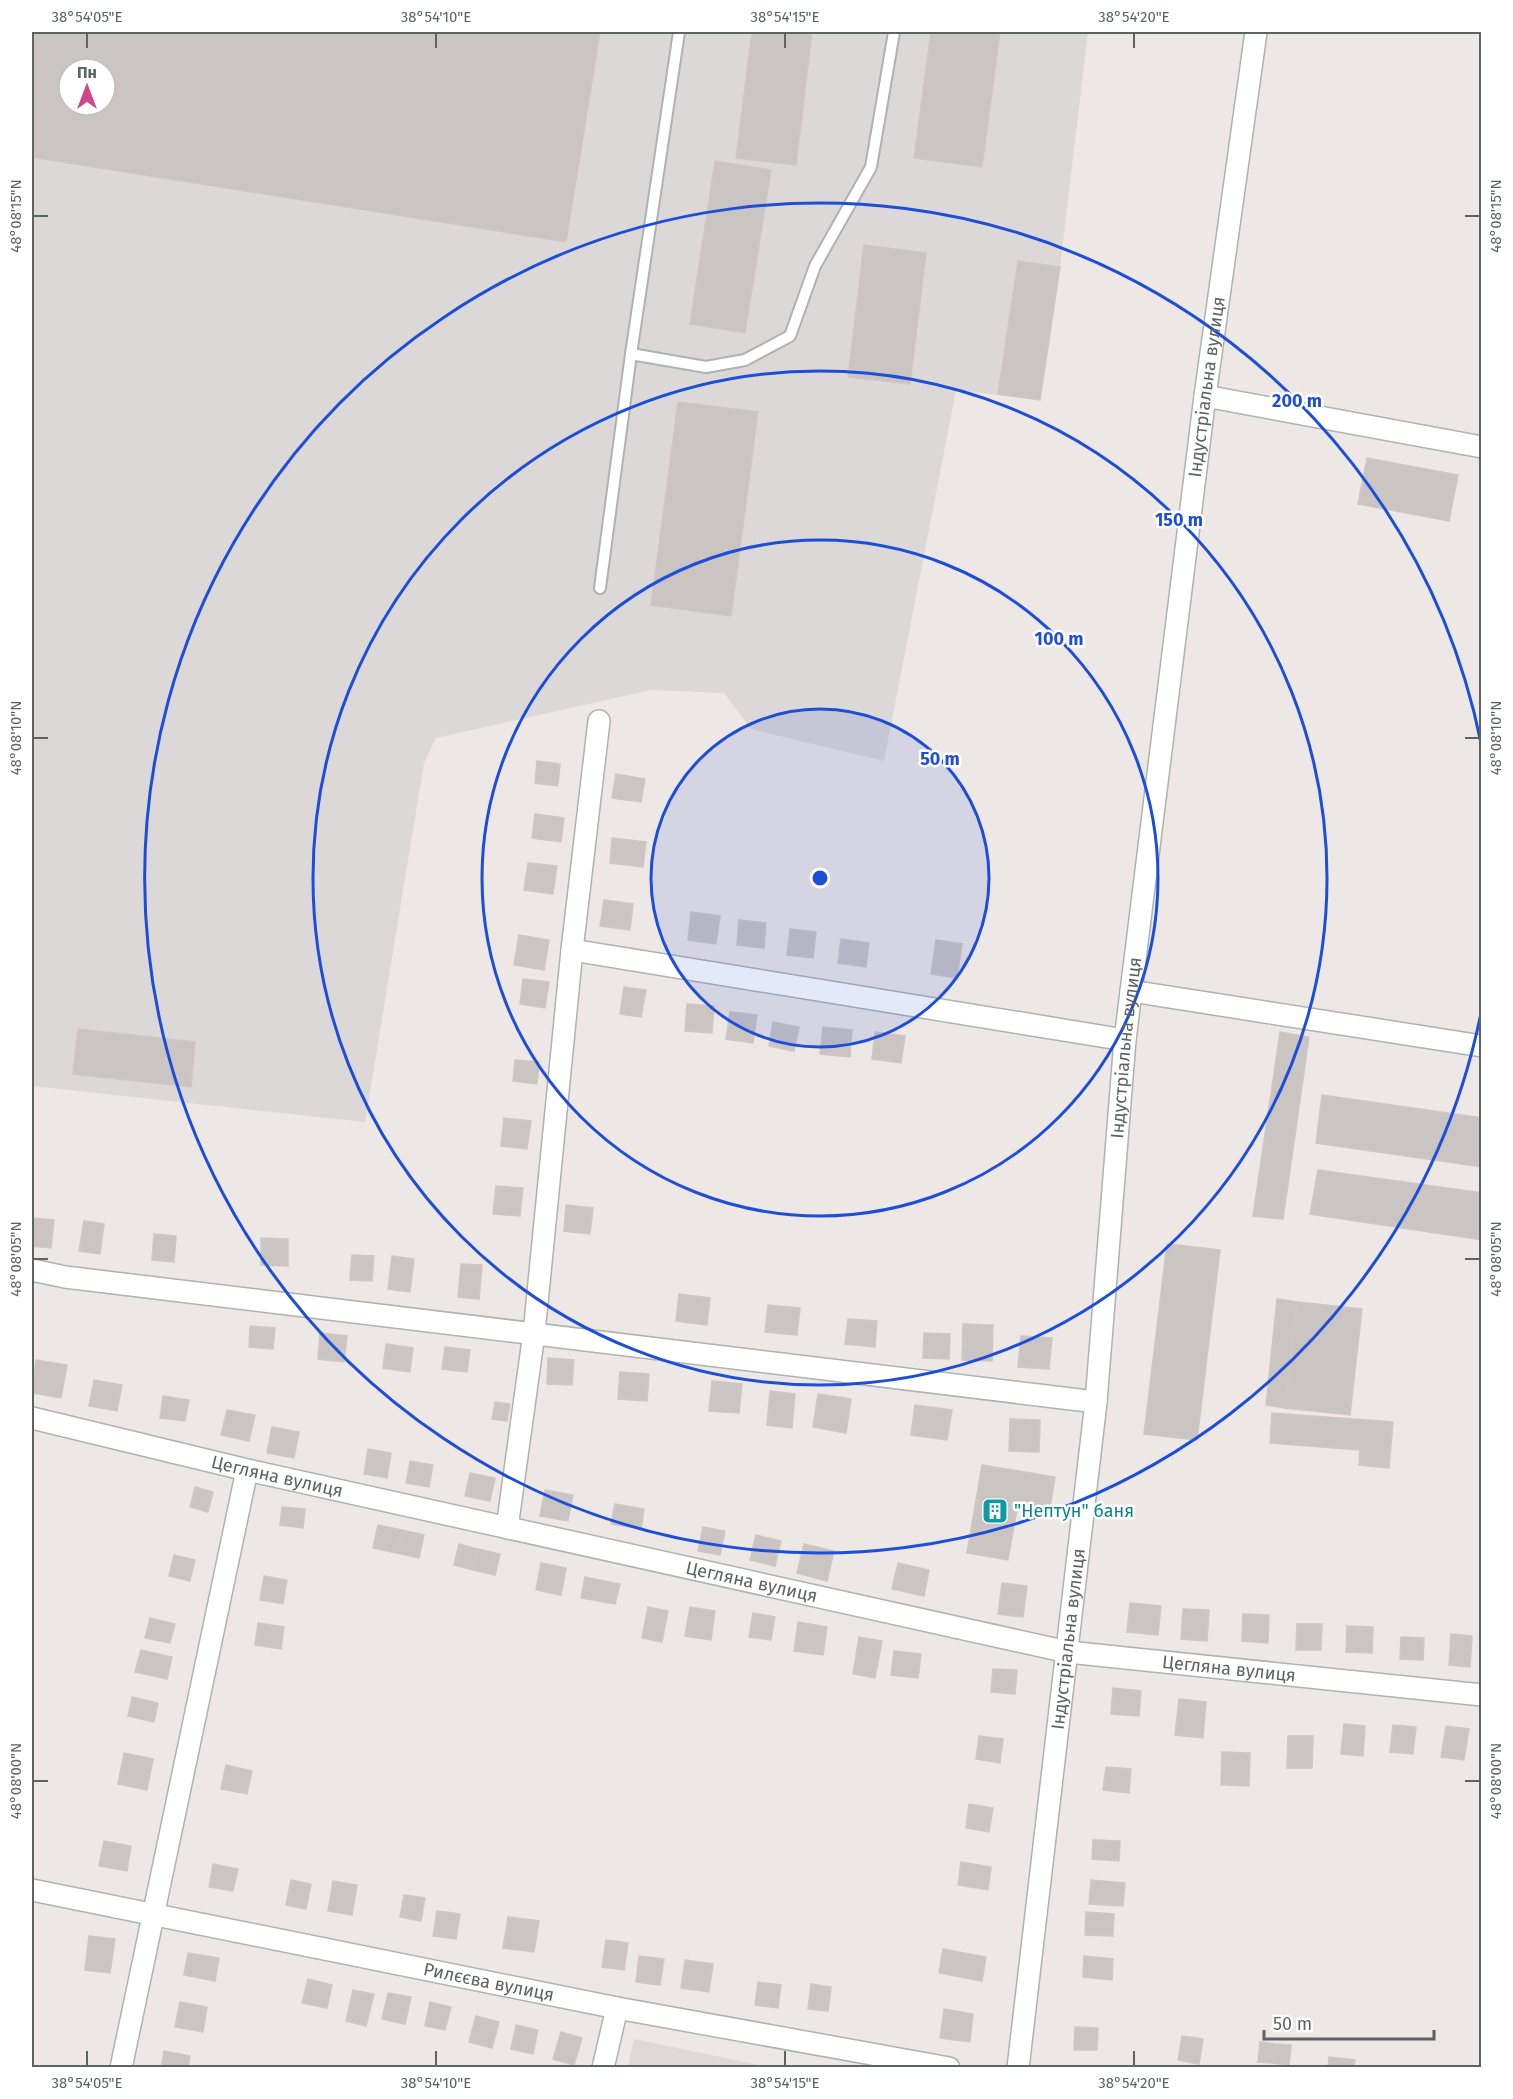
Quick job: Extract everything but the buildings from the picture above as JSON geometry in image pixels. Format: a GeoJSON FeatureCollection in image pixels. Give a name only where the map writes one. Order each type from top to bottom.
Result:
{"type":"FeatureCollection","features":[{"type":"Feature","properties":{"kind":"street","name":"Індустріальна вулиця"},"geometry":{"type":"LineString","coordinates":[[1018,2067],[1096,1402],[1125,1040],[1205,396],[1256,32]]}},
{"type":"Feature","properties":{"kind":"street"},"geometry":{"type":"LineString","coordinates":[[1205,396],[1482,447]]}},
{"type":"Feature","properties":{"kind":"street"},"geometry":{"type":"LineString","coordinates":[[507,1528],[534,1333],[572,950],[599,721]]}},
{"type":"Feature","properties":{"kind":"street"},"geometry":{"type":"LineString","coordinates":[[572,950],[1125,1040]]}},
{"type":"Feature","properties":{"kind":"street"},"geometry":{"type":"LineString","coordinates":[[1131,991],[1482,1046]]}},
{"type":"Feature","properties":{"kind":"street"},"geometry":{"type":"LineString","coordinates":[[32,1270],[65,1277],[1096,1402]]}},
{"type":"Feature","properties":{"kind":"street","name":"Цегляна вулиця"},"geometry":{"type":"LineString","coordinates":[[32,1418],[247,1470],[1068,1652],[1482,1695]]}},
{"type":"Feature","properties":{"kind":"street"},"geometry":{"type":"LineString","coordinates":[[121,2067],[247,1470]]}},
{"type":"Feature","properties":{"kind":"street","name":"Рилєєва вулиця"},"geometry":{"type":"LineString","coordinates":[[32,1890],[617,2008],[949,2067]]}},
{"type":"Feature","properties":{"kind":"street"},"geometry":{"type":"LineString","coordinates":[[603,2067],[617,2008]]}},
{"type":"Feature","properties":{"kind":"lane"},"geometry":{"type":"LineString","coordinates":[[600,588],[631,354],[679,32]]}},
{"type":"Feature","properties":{"kind":"lane"},"geometry":{"type":"LineString","coordinates":[[631,354],[706,367],[745,360],[790,336],[815,266],[871,167],[894,32]]}},
{"type":"Feature","properties":{"kind":"shaded area"},"geometry":{"type":"Polygon","coordinates":[[[32,32],[1088,32],[1060,267],[1040,400],[956,390],[884,761],[751,729],[724,693],[651,690],[436,738],[424,763],[365,1122],[32,1086],[32,32]]]}},
{"type":"Feature","properties":{"kind":"shaded area"},"geometry":{"type":"Polygon","coordinates":[[[634,2039],[769,2067],[628,2067],[634,2039]]]}},
{"type":"Feature","properties":{"kind":"place","name":"\"Нептун\" баня"},"geometry":{"type":"Point","coordinates":[995,1511]}}]}
